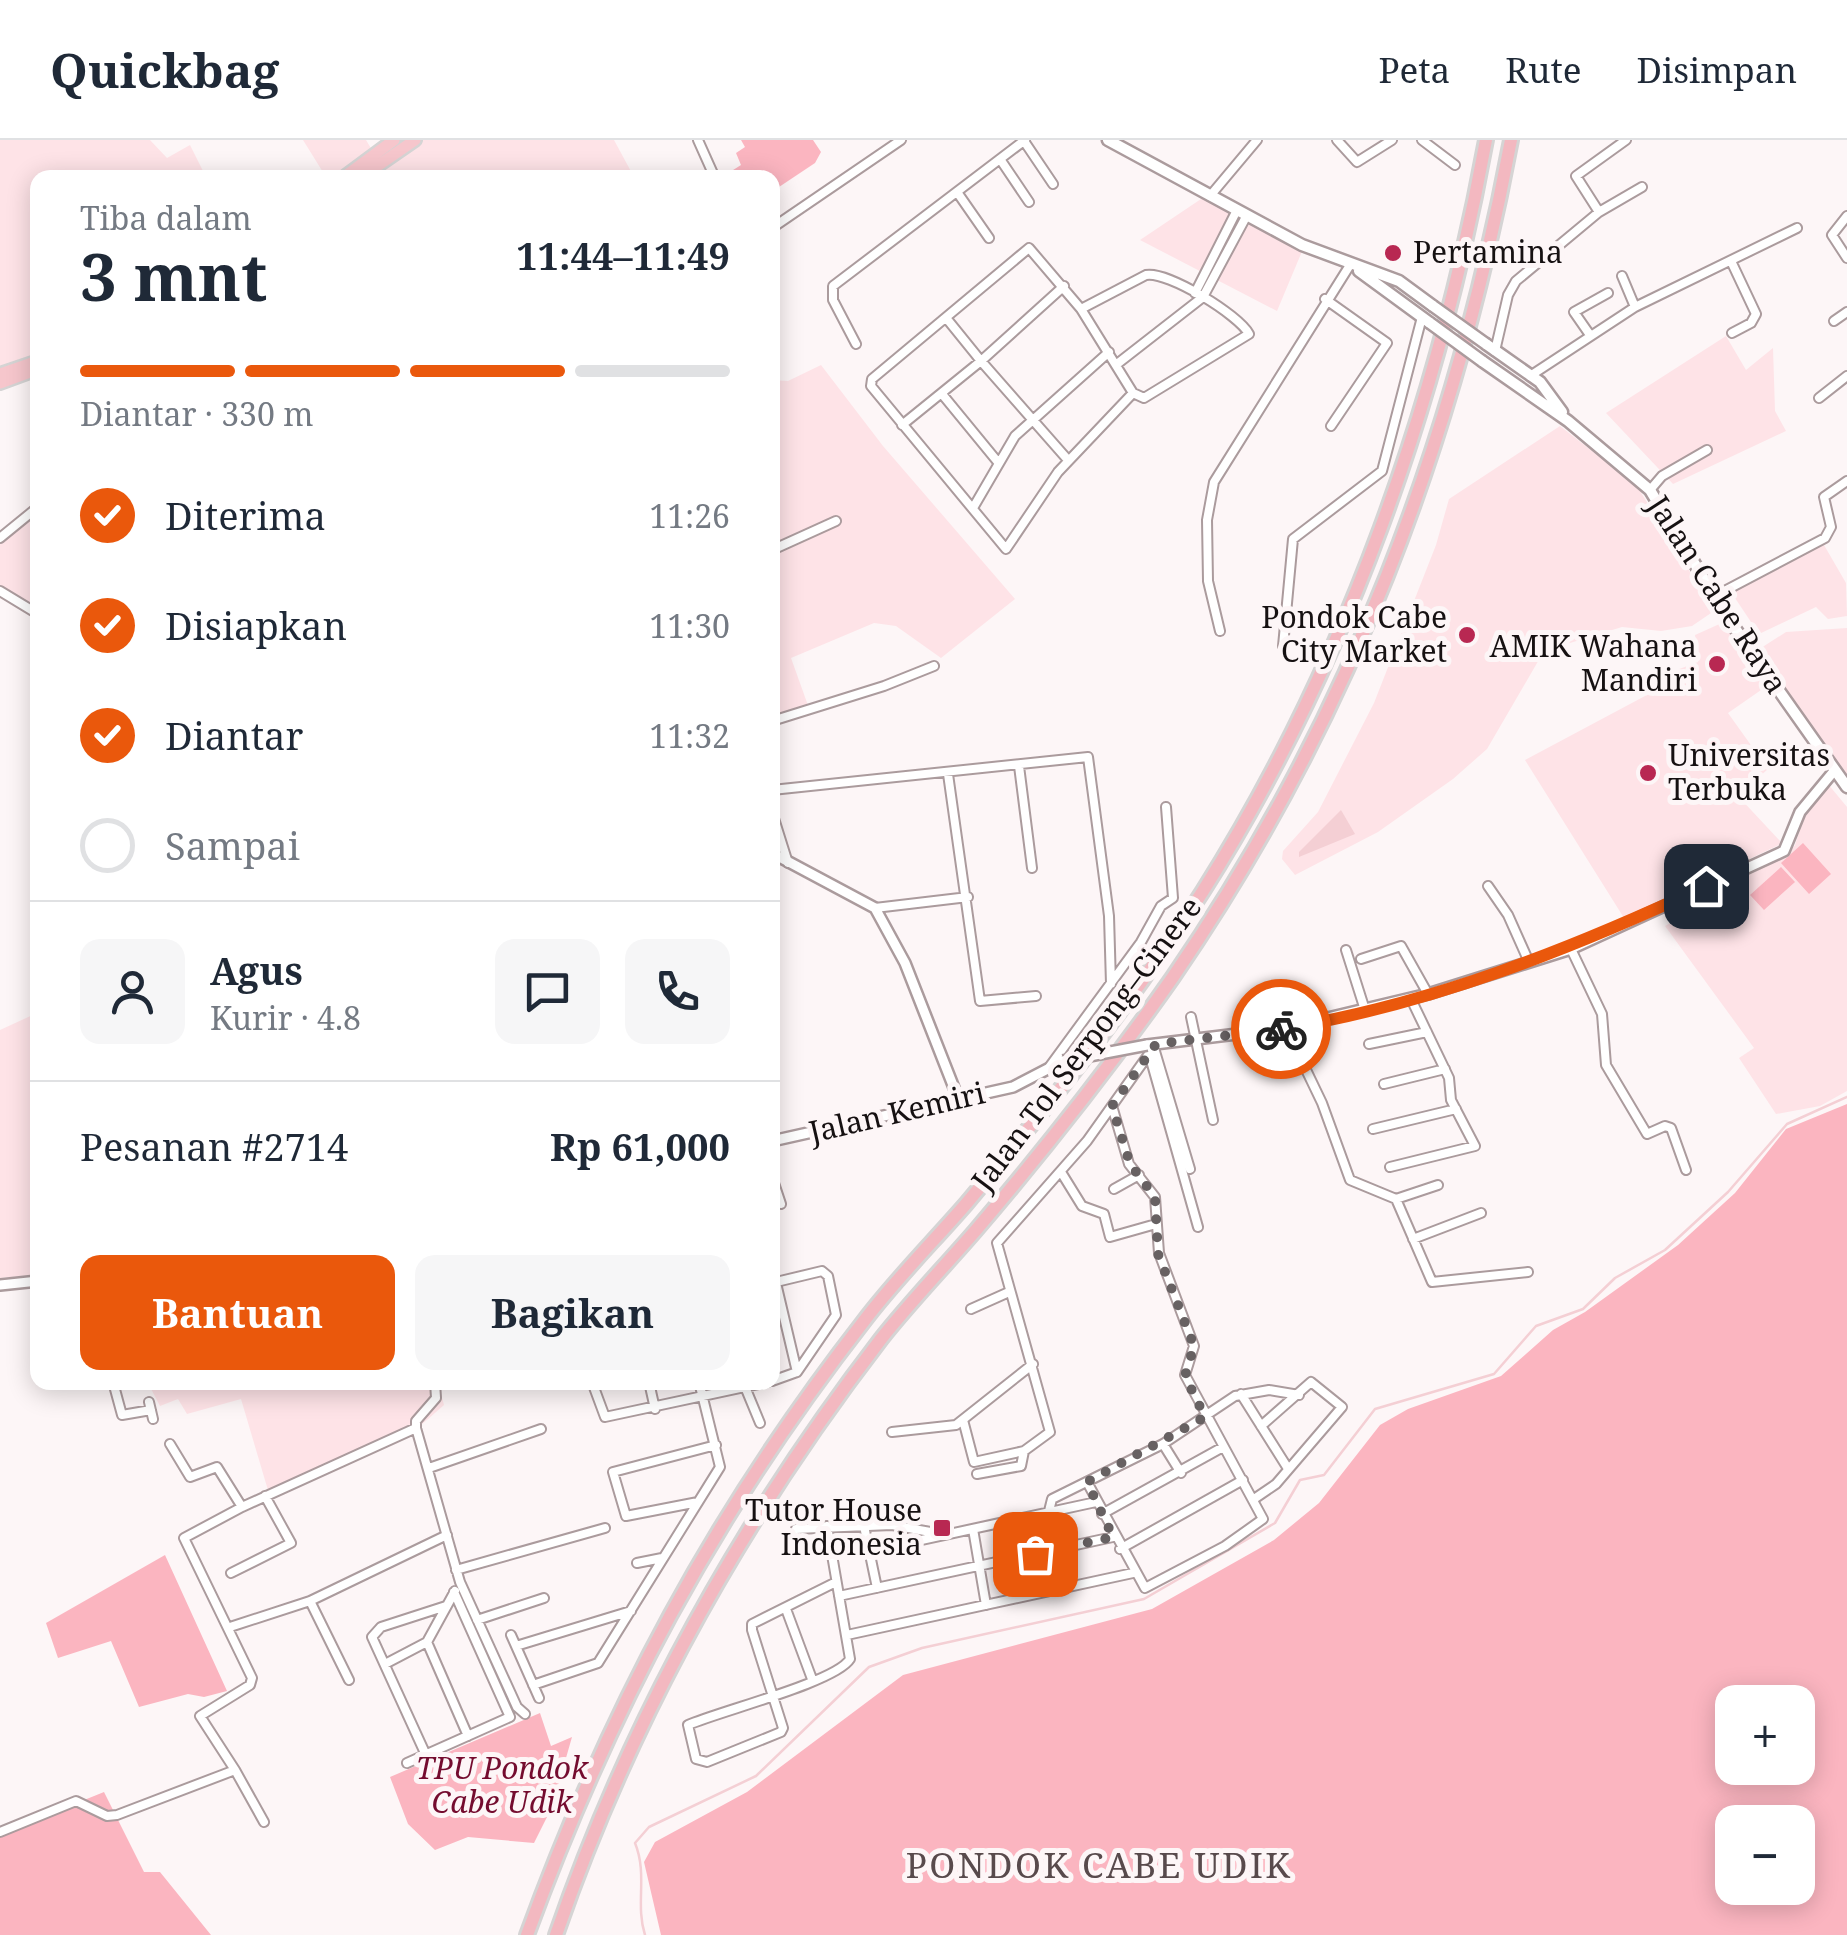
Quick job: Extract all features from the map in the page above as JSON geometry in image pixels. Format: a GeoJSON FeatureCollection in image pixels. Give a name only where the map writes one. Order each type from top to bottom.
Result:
{"type":"FeatureCollection","features":[{"type":"Feature","properties":{"kind":"highway"},"geometry":{"type":"LineString","coordinates":[[354,170],[394,140]]}},
{"type":"Feature","properties":{"kind":"highway"},"geometry":{"type":"LineString","coordinates":[[372,170],[416,140]]}},
{"type":"Feature","properties":{"kind":"highway","name":"Jalan Tol Serpong–Cinere"},"geometry":{"type":"LineString","coordinates":[[527,1935],[597,1755],[660,1627],[728,1510],[868,1316],[1078,1066],[1156,961],[1256,799],[1333,642],[1409,451],[1461,269],[1486,140]]}},
{"type":"Feature","properties":{"kind":"highway","name":"Jalan Tol Serpong–Cinere"},"geometry":{"type":"LineString","coordinates":[[556,1935],[619,1766],[679,1644],[748,1529],[814,1429],[885,1334],[1072,1112],[1171,979],[1249,858],[1320,731],[1357,654],[1432,461],[1484,277],[1511,140]]}},
{"type":"Feature","properties":{"kind":"highway"},"geometry":{"type":"LineString","coordinates":[[0,374],[30,370]]}},
{"type":"Feature","properties":{"kind":"highway"},"geometry":{"type":"LineString","coordinates":[[0,383],[30,372]]}},
{"type":"Feature","properties":{"kind":"main road","name":"Jalan Cabe Raya"},"geometry":{"type":"LineString","coordinates":[[1108,140],[1242,213],[1350,265],[1399,281],[1530,376],[1568,421]]}},
{"type":"Feature","properties":{"kind":"main road","name":"Jalan Cabe Raya"},"geometry":{"type":"LineString","coordinates":[[1350,265],[1568,421],[1650,490],[1715,596],[1847,787]]}},
{"type":"Feature","properties":{"kind":"street"},"geometry":{"type":"LineString","coordinates":[[698,140],[711,170]]}},
{"type":"Feature","properties":{"kind":"street"},"geometry":{"type":"LineString","coordinates":[[780,223],[902,140]]}},
{"type":"Feature","properties":{"kind":"street"},"geometry":{"type":"LineString","coordinates":[[1210,196],[1256,140]]}},
{"type":"Feature","properties":{"kind":"street"},"geometry":{"type":"LineString","coordinates":[[1337,140],[1357,162],[1392,140]]}},
{"type":"Feature","properties":{"kind":"street"},"geometry":{"type":"LineString","coordinates":[[1422,140],[1456,165]]}},
{"type":"Feature","properties":{"kind":"street"},"geometry":{"type":"LineString","coordinates":[[1599,212],[1576,176],[1626,140]]}},
{"type":"Feature","properties":{"kind":"street"},"geometry":{"type":"LineString","coordinates":[[856,344],[833,300],[833,286],[1025,141],[1053,184]]}},
{"type":"Feature","properties":{"kind":"street"},"geometry":{"type":"LineString","coordinates":[[1000,158],[1030,202]]}},
{"type":"Feature","properties":{"kind":"street"},"geometry":{"type":"LineString","coordinates":[[1490,348],[1516,282],[1599,212],[1642,187]]}},
{"type":"Feature","properties":{"kind":"street"},"geometry":{"type":"LineString","coordinates":[[957,192],[989,238]]}},
{"type":"Feature","properties":{"kind":"street"},"geometry":{"type":"LineString","coordinates":[[1118,364],[1199,295],[1242,213]]}},
{"type":"Feature","properties":{"kind":"street"},"geometry":{"type":"LineString","coordinates":[[1847,216],[1832,235],[1847,258]]}},
{"type":"Feature","properties":{"kind":"street"},"geometry":{"type":"LineString","coordinates":[[1530,376],[1635,307],[1797,228]]}},
{"type":"Feature","properties":{"kind":"street"},"geometry":{"type":"LineString","coordinates":[[1081,309],[1150,273],[1199,295],[1250,334],[1144,398],[1133,392],[1081,309],[1029,248],[870,382],[1008,548],[1068,460],[1133,392]]}},
{"type":"Feature","properties":{"kind":"street"},"geometry":{"type":"LineString","coordinates":[[1731,261],[1756,314],[1752,323],[1732,333]]}},
{"type":"Feature","properties":{"kind":"street"},"geometry":{"type":"LineString","coordinates":[[1220,631],[1208,581],[1207,520],[1214,482],[1325,299],[1350,265]]}},
{"type":"Feature","properties":{"kind":"street"},"geometry":{"type":"LineString","coordinates":[[1622,276],[1635,307]]}},
{"type":"Feature","properties":{"kind":"street"},"geometry":{"type":"LineString","coordinates":[[902,425],[1064,286]]}},
{"type":"Feature","properties":{"kind":"street"},"geometry":{"type":"LineString","coordinates":[[1590,335],[1574,312],[1608,293]]}},
{"type":"Feature","properties":{"kind":"street"},"geometry":{"type":"LineString","coordinates":[[1325,299],[1387,343],[1331,426]]}},
{"type":"Feature","properties":{"kind":"street"},"geometry":{"type":"LineString","coordinates":[[1834,322],[1847,312]]}},
{"type":"Feature","properties":{"kind":"street"},"geometry":{"type":"LineString","coordinates":[[947,319],[1068,460]]}},
{"type":"Feature","properties":{"kind":"street"},"geometry":{"type":"LineString","coordinates":[[1283,646],[1293,539],[1382,471],[1426,320]]}},
{"type":"Feature","properties":{"kind":"street"},"geometry":{"type":"LineString","coordinates":[[973,508],[997,460],[1030,419],[1109,352]]}},
{"type":"Feature","properties":{"kind":"street"},"geometry":{"type":"LineString","coordinates":[[1820,398],[1847,376]]}},
{"type":"Feature","properties":{"kind":"street"},"geometry":{"type":"LineString","coordinates":[[942,394],[997,460]]}},
{"type":"Feature","properties":{"kind":"street"},"geometry":{"type":"LineString","coordinates":[[1650,490],[1662,476],[1707,450]]}},
{"type":"Feature","properties":{"kind":"street"},"geometry":{"type":"LineString","coordinates":[[1715,596],[1825,538],[1831,527],[1824,497],[1847,482]]}},
{"type":"Feature","properties":{"kind":"street"},"geometry":{"type":"LineString","coordinates":[[0,538],[30,514]]}},
{"type":"Feature","properties":{"kind":"street"},"geometry":{"type":"LineString","coordinates":[[780,546],[836,521]]}},
{"type":"Feature","properties":{"kind":"street"},"geometry":{"type":"LineString","coordinates":[[0,591],[30,609]]}},
{"type":"Feature","properties":{"kind":"street"},"geometry":{"type":"LineString","coordinates":[[780,718],[934,666]]}},
{"type":"Feature","properties":{"kind":"street"},"geometry":{"type":"LineString","coordinates":[[780,789],[948,774],[1085,756],[1091,762],[1109,916],[1111,984]]}},
{"type":"Feature","properties":{"kind":"street"},"geometry":{"type":"LineString","coordinates":[[1019,766],[1032,868]]}},
{"type":"Feature","properties":{"kind":"street","name":"Jalan Kemiri"},"geometry":{"type":"LineString","coordinates":[[780,1139],[1026,1082],[1063,1061],[1196,1038],[1286,1028],[1411,999],[1571,949],[1784,852],[1800,812],[1834,771]]}},
{"type":"Feature","properties":{"kind":"street"},"geometry":{"type":"LineString","coordinates":[[948,774],[980,1003],[1036,996]]}},
{"type":"Feature","properties":{"kind":"street"},"geometry":{"type":"LineString","coordinates":[[1050,1066],[1111,984],[1161,906],[1173,898],[1166,808]]}},
{"type":"Feature","properties":{"kind":"street"},"geometry":{"type":"LineString","coordinates":[[780,838],[788,863]]}},
{"type":"Feature","properties":{"kind":"street"},"geometry":{"type":"LineString","coordinates":[[780,858],[874,908],[906,962],[958,1098]]}},
{"type":"Feature","properties":{"kind":"street"},"geometry":{"type":"LineString","coordinates":[[1488,886],[1508,915],[1529,962]]}},
{"type":"Feature","properties":{"kind":"street"},"geometry":{"type":"LineString","coordinates":[[874,908],[968,897]]}},
{"type":"Feature","properties":{"kind":"street"},"geometry":{"type":"LineString","coordinates":[[1362,959],[1401,946],[1428,994]]}},
{"type":"Feature","properties":{"kind":"street"},"geometry":{"type":"LineString","coordinates":[[1571,949],[1602,1014],[1609,1071],[1644,1131],[1651,1134],[1665,1126],[1671,1128],[1686,1170]]}},
{"type":"Feature","properties":{"kind":"street"},"geometry":{"type":"LineString","coordinates":[[1346,950],[1365,1010]]}},
{"type":"Feature","properties":{"kind":"street"},"geometry":{"type":"LineString","coordinates":[[1390,1167],[1476,1146],[1411,999]]}},
{"type":"Feature","properties":{"kind":"street"},"geometry":{"type":"LineString","coordinates":[[1191,1017],[1214,1120]]}},
{"type":"Feature","properties":{"kind":"street"},"geometry":{"type":"LineString","coordinates":[[1286,1028],[1322,1103],[1350,1180],[1396,1199],[1438,1185]]}},
{"type":"Feature","properties":{"kind":"street"},"geometry":{"type":"LineString","coordinates":[[1369,1044],[1427,1032]]}},
{"type":"Feature","properties":{"kind":"street"},"geometry":{"type":"LineString","coordinates":[[964,1420],[974,1462],[1024,1451],[1050,1432],[997,1243],[1060,1172],[1152,1048]]}},
{"type":"Feature","properties":{"kind":"street"},"geometry":{"type":"LineString","coordinates":[[1152,1048],[1190,1169]]}},
{"type":"Feature","properties":{"kind":"street"},"geometry":{"type":"LineString","coordinates":[[1152,1048],[1198,1227]]}},
{"type":"Feature","properties":{"kind":"street"},"geometry":{"type":"LineString","coordinates":[[1384,1084],[1445,1069]]}},
{"type":"Feature","properties":{"kind":"street"},"geometry":{"type":"LineString","coordinates":[[1087,1482],[1113,1537],[1144,1588],[1258,1525],[1263,1518],[1185,1376],[1194,1346],[1160,1261],[1155,1197],[1130,1164],[1112,1106]]}},
{"type":"Feature","properties":{"kind":"street"},"geometry":{"type":"LineString","coordinates":[[1374,1129],[1456,1108]]}},
{"type":"Feature","properties":{"kind":"street"},"geometry":{"type":"LineString","coordinates":[[1060,1172],[1082,1206],[1104,1214],[1112,1238],[1156,1224]]}},
{"type":"Feature","properties":{"kind":"street"},"geometry":{"type":"LineString","coordinates":[[1114,1189],[1140,1175]]}},
{"type":"Feature","properties":{"kind":"street"},"geometry":{"type":"LineString","coordinates":[[1396,1199],[1434,1284],[1528,1272]]}},
{"type":"Feature","properties":{"kind":"street"},"geometry":{"type":"LineString","coordinates":[[1413,1240],[1481,1214]]}},
{"type":"Feature","properties":{"kind":"street"},"geometry":{"type":"LineString","coordinates":[[780,1282],[822,1272],[828,1276],[836,1315],[797,1372],[780,1378]]}},
{"type":"Feature","properties":{"kind":"street"},"geometry":{"type":"LineString","coordinates":[[0,1285],[30,1281]]}},
{"type":"Feature","properties":{"kind":"street"},"geometry":{"type":"LineString","coordinates":[[971,1309],[1010,1292]]}},
{"type":"Feature","properties":{"kind":"street"},"geometry":{"type":"LineString","coordinates":[[780,1306],[797,1372]]}},
{"type":"Feature","properties":{"kind":"street"},"geometry":{"type":"LineString","coordinates":[[892,1432],[948,1429],[1033,1364]]}},
{"type":"Feature","properties":{"kind":"street"},"geometry":{"type":"LineString","coordinates":[[1254,1499],[1276,1484],[1342,1407],[1311,1382],[1262,1426]]}},
{"type":"Feature","properties":{"kind":"street"},"geometry":{"type":"LineString","coordinates":[[115,1390],[122,1415],[151,1410]]}},
{"type":"Feature","properties":{"kind":"street"},"geometry":{"type":"LineString","coordinates":[[436,1390],[436,1398],[416,1421],[416,1428],[460,1582],[517,1708],[525,1714]]}},
{"type":"Feature","properties":{"kind":"street"},"geometry":{"type":"LineString","coordinates":[[595,1390],[605,1417],[730,1390]]}},
{"type":"Feature","properties":{"kind":"street"},"geometry":{"type":"LineString","coordinates":[[651,1390],[655,1409]]}},
{"type":"Feature","properties":{"kind":"street"},"geometry":{"type":"LineString","coordinates":[[533,1685],[598,1663],[720,1467],[701,1390]]}},
{"type":"Feature","properties":{"kind":"street"},"geometry":{"type":"LineString","coordinates":[[746,1390],[760,1423]]}},
{"type":"Feature","properties":{"kind":"street"},"geometry":{"type":"LineString","coordinates":[[1049,1511],[1052,1499],[1163,1444],[1241,1394],[1278,1390],[1299,1395]]}},
{"type":"Feature","properties":{"kind":"street"},"geometry":{"type":"LineString","coordinates":[[1241,1394],[1288,1466]]}},
{"type":"Feature","properties":{"kind":"street"},"geometry":{"type":"LineString","coordinates":[[264,1822],[200,1716],[252,1682],[230,1627],[184,1538],[242,1506],[416,1428]]}},
{"type":"Feature","properties":{"kind":"street"},"geometry":{"type":"LineString","coordinates":[[428,1468],[540,1429]]}},
{"type":"Feature","properties":{"kind":"street"},"geometry":{"type":"LineString","coordinates":[[170,1444],[190,1477],[217,1468],[242,1506]]}},
{"type":"Feature","properties":{"kind":"street"},"geometry":{"type":"LineString","coordinates":[[1163,1444],[1181,1473]]}},
{"type":"Feature","properties":{"kind":"street"},"geometry":{"type":"LineString","coordinates":[[698,1502],[626,1516],[613,1472],[716,1445]]}},
{"type":"Feature","properties":{"kind":"street"},"geometry":{"type":"LineString","coordinates":[[1102,1514],[1224,1446]]}},
{"type":"Feature","properties":{"kind":"street"},"geometry":{"type":"LineString","coordinates":[[977,1474],[1021,1466],[1024,1451]]}},
{"type":"Feature","properties":{"kind":"street"},"geometry":{"type":"LineString","coordinates":[[1120,1549],[1243,1480]]}},
{"type":"Feature","properties":{"kind":"street"},"geometry":{"type":"LineString","coordinates":[[231,1573],[291,1543],[265,1496]]}},
{"type":"Feature","properties":{"kind":"street"},"geometry":{"type":"LineString","coordinates":[[871,1551],[1096,1502]]}},
{"type":"Feature","properties":{"kind":"street"},"geometry":{"type":"LineString","coordinates":[[828,1526],[850,1660],[846,1667],[773,1695],[688,1725],[696,1759],[707,1762],[778,1735],[782,1728],[773,1695],[752,1624],[836,1582]]}},
{"type":"Feature","properties":{"kind":"street"},"geometry":{"type":"LineString","coordinates":[[796,1530],[864,1526],[941,1534]]}},
{"type":"Feature","properties":{"kind":"street"},"geometry":{"type":"LineString","coordinates":[[864,1526],[877,1588]]}},
{"type":"Feature","properties":{"kind":"street"},"geometry":{"type":"LineString","coordinates":[[456,1570],[605,1528]]}},
{"type":"Feature","properties":{"kind":"street"},"geometry":{"type":"LineString","coordinates":[[973,1528],[986,1605]]}},
{"type":"Feature","properties":{"kind":"street"},"geometry":{"type":"LineString","coordinates":[[230,1627],[310,1600],[448,1534]]}},
{"type":"Feature","properties":{"kind":"street"},"geometry":{"type":"LineString","coordinates":[[839,1596],[1113,1537]]}},
{"type":"Feature","properties":{"kind":"street"},"geometry":{"type":"LineString","coordinates":[[638,1562],[662,1558]]}},
{"type":"Feature","properties":{"kind":"street"},"geometry":{"type":"LineString","coordinates":[[847,1634],[1133,1573]]}},
{"type":"Feature","properties":{"kind":"street"},"geometry":{"type":"LineString","coordinates":[[386,1664],[427,1642],[460,1582]]}},
{"type":"Feature","properties":{"kind":"street"},"geometry":{"type":"LineString","coordinates":[[407,1763],[506,1721],[509,1713],[454,1592]]}},
{"type":"Feature","properties":{"kind":"street"},"geometry":{"type":"LineString","coordinates":[[477,1620],[544,1598]]}},
{"type":"Feature","properties":{"kind":"street"},"geometry":{"type":"LineString","coordinates":[[310,1600],[350,1680]]}},
{"type":"Feature","properties":{"kind":"street"},"geometry":{"type":"LineString","coordinates":[[425,1753],[372,1637],[377,1630],[446,1606]]}},
{"type":"Feature","properties":{"kind":"street"},"geometry":{"type":"LineString","coordinates":[[786,1609],[812,1680]]}},
{"type":"Feature","properties":{"kind":"street"},"geometry":{"type":"LineString","coordinates":[[516,1646],[631,1611]]}},
{"type":"Feature","properties":{"kind":"street"},"geometry":{"type":"LineString","coordinates":[[511,1636],[540,1698]]}},
{"type":"Feature","properties":{"kind":"street"},"geometry":{"type":"LineString","coordinates":[[427,1642],[468,1736]]}},
{"type":"Feature","properties":{"kind":"street"},"geometry":{"type":"LineString","coordinates":[[0,1832],[80,1801],[108,1816],[117,1816],[235,1770]]}},
{"type":"Feature","properties":{"kind":"shaded area"},"geometry":{"type":"Polygon","coordinates":[[[0,140],[150,140],[167,158],[190,145],[202,170],[30,170],[30,360],[0,369],[0,140]]]}},
{"type":"Feature","properties":{"kind":"shaded area"},"geometry":{"type":"Polygon","coordinates":[[[303,140],[366,140],[375,155],[398,140],[614,140],[630,170],[322,170],[303,140]]]}},
{"type":"Feature","properties":{"kind":"shaded area"},"geometry":{"type":"Polygon","coordinates":[[[1204,197],[1303,249],[1277,311],[1140,240],[1204,197]]]}},
{"type":"Feature","properties":{"kind":"shaded area"},"geometry":{"type":"Polygon","coordinates":[[[1726,336],[1746,370],[1773,348],[1775,411],[1786,431],[1673,484],[1606,413],[1726,336]]]}},
{"type":"Feature","properties":{"kind":"shaded area"},"geometry":{"type":"Polygon","coordinates":[[[821,365],[883,446],[1015,599],[941,658],[896,626],[874,623],[791,658],[810,711],[780,721],[780,380],[788,381],[821,365]]]}},
{"type":"Feature","properties":{"kind":"shaded area","name":"Pondok Cabe City Market"},"geometry":{"type":"Polygon","coordinates":[[[1560,426],[1637,486],[1714,611],[1692,626],[1661,631],[1622,627],[1544,651],[1487,749],[1453,779],[1378,832],[1295,875],[1282,859],[1283,851],[1318,812],[1374,703],[1436,545],[1449,499],[1560,426]]]}},
{"type":"Feature","properties":{"kind":"shaded area"},"geometry":{"type":"Polygon","coordinates":[[[30,515],[30,608],[0,594],[0,543],[30,515]]]}},
{"type":"Feature","properties":{"kind":"shaded area"},"geometry":{"type":"Polygon","coordinates":[[[1824,545],[1846,583],[1847,616],[1828,619],[1816,607],[1759,634],[1729,589],[1824,545]]]}},
{"type":"Feature","properties":{"kind":"shaded area","name":"Universitas Terbuka"},"geometry":{"type":"Polygon","coordinates":[[[1724,622],[1747,657],[1786,632],[1847,628],[1847,777],[1774,681],[1728,713],[1768,769],[1738,796],[1781,842],[1624,918],[1525,760],[1645,696],[1642,683],[1698,662],[1695,635],[1724,622]]]}},
{"type":"Feature","properties":{"kind":"shaded area"},"geometry":{"type":"Polygon","coordinates":[[[1828,784],[1847,807],[1847,1091],[1820,1106],[1776,1114],[1739,1058],[1754,1048],[1665,926],[1676,920],[1672,911],[1785,857],[1795,845],[1805,814],[1828,784]]]}},
{"type":"Feature","properties":{"kind":"shaded area"},"geometry":{"type":"Polygon","coordinates":[[[1341,810],[1355,834],[1299,857],[1299,852],[1341,810]]]}},
{"type":"Feature","properties":{"kind":"shaded area"},"geometry":{"type":"Polygon","coordinates":[[[30,1016],[30,1276],[0,1278],[0,1030],[30,1016]]]}},
{"type":"Feature","properties":{"kind":"shaded area"},"geometry":{"type":"Polygon","coordinates":[[[152,1390],[440,1390],[444,1405],[411,1434],[270,1497],[241,1399],[187,1414],[178,1399],[160,1406],[152,1390]]]}},
{"type":"Feature","properties":{"kind":"green space"},"geometry":{"type":"Polygon","coordinates":[[[741,140],[813,140],[821,152],[815,163],[780,186],[780,170],[733,170],[741,165],[736,153],[745,147],[741,140]]]}},
{"type":"Feature","properties":{"kind":"green space"},"geometry":{"type":"Polygon","coordinates":[[[1803,843],[1831,874],[1809,894],[1781,863],[1803,843]]]}},
{"type":"Feature","properties":{"kind":"green space"},"geometry":{"type":"Polygon","coordinates":[[[1781,867],[1795,882],[1764,910],[1750,895],[1781,867]]]}},
{"type":"Feature","properties":{"kind":"green space"},"geometry":{"type":"Polygon","coordinates":[[[1847,1104],[1847,1935],[661,1935],[644,1862],[655,1842],[747,1792],[903,1675],[1152,1609],[1274,1540],[1319,1503],[1380,1425],[1408,1409],[1501,1376],[1553,1330],[1585,1312],[1678,1245],[1735,1193],[1786,1129],[1847,1104]]]}},
{"type":"Feature","properties":{"kind":"green space"},"geometry":{"type":"Polygon","coordinates":[[[165,1555],[227,1691],[204,1697],[188,1694],[139,1707],[111,1641],[58,1658],[46,1623],[165,1555]]]}},
{"type":"Feature","properties":{"kind":"green space","name":"TPU Pondok Cabe Udik"},"geometry":{"type":"Polygon","coordinates":[[[540,1713],[551,1746],[572,1737],[552,1807],[534,1843],[468,1837],[435,1850],[408,1824],[390,1777],[540,1713]]]}},
{"type":"Feature","properties":{"kind":"green space"},"geometry":{"type":"Polygon","coordinates":[[[104,1792],[144,1872],[160,1872],[211,1935],[0,1935],[0,1834],[104,1792]]]}},
{"type":"Feature","properties":{"kind":"waterway"},"geometry":{"type":"LineString","coordinates":[[645,1935],[641,1867],[635,1843],[649,1827],[756,1776],[869,1667],[922,1648],[1144,1599],[1275,1523],[1300,1480],[1324,1475],[1375,1409],[1494,1374],[1536,1326],[1583,1309],[1615,1278],[1665,1250],[1728,1192],[1787,1124],[1847,1097]]}},
{"type":"Feature","properties":{"kind":"way so far"},"geometry":{"type":"LineString","coordinates":[[1035,1554],[1113,1537],[1087,1482],[1163,1444],[1205,1417],[1185,1376],[1194,1346],[1158,1254],[1155,1197],[1146,1180],[1130,1164],[1112,1106],[1156,1044],[1281,1029]]}},
{"type":"Feature","properties":{"kind":"place","name":"Pertamina"},"geometry":{"type":"Point","coordinates":[1393,253]}},
{"type":"Feature","properties":{"kind":"place","name":"Pondok Cabe City Market"},"geometry":{"type":"Point","coordinates":[1467,635]}},
{"type":"Feature","properties":{"kind":"place","name":"AMIK Wahana Mandiri"},"geometry":{"type":"Point","coordinates":[1717,664]}},
{"type":"Feature","properties":{"kind":"place","name":"Universitas Terbuka"},"geometry":{"type":"Point","coordinates":[1648,773]}},
{"type":"Feature","properties":{"kind":"place","name":"Tutor House Indonesia"},"geometry":{"type":"Point","coordinates":[942,1528]}},
{"type":"Feature","properties":{"kind":"district","name":"PONDOK CABE UDIK"},"geometry":{"type":"Point","coordinates":[1099,1866]}},
{"type":"Feature","properties":{"kind":"route"},"geometry":{"type":"LineString","coordinates":[[1281,1029],[1411,999],[1571,949],[1706,886]]}}]}
